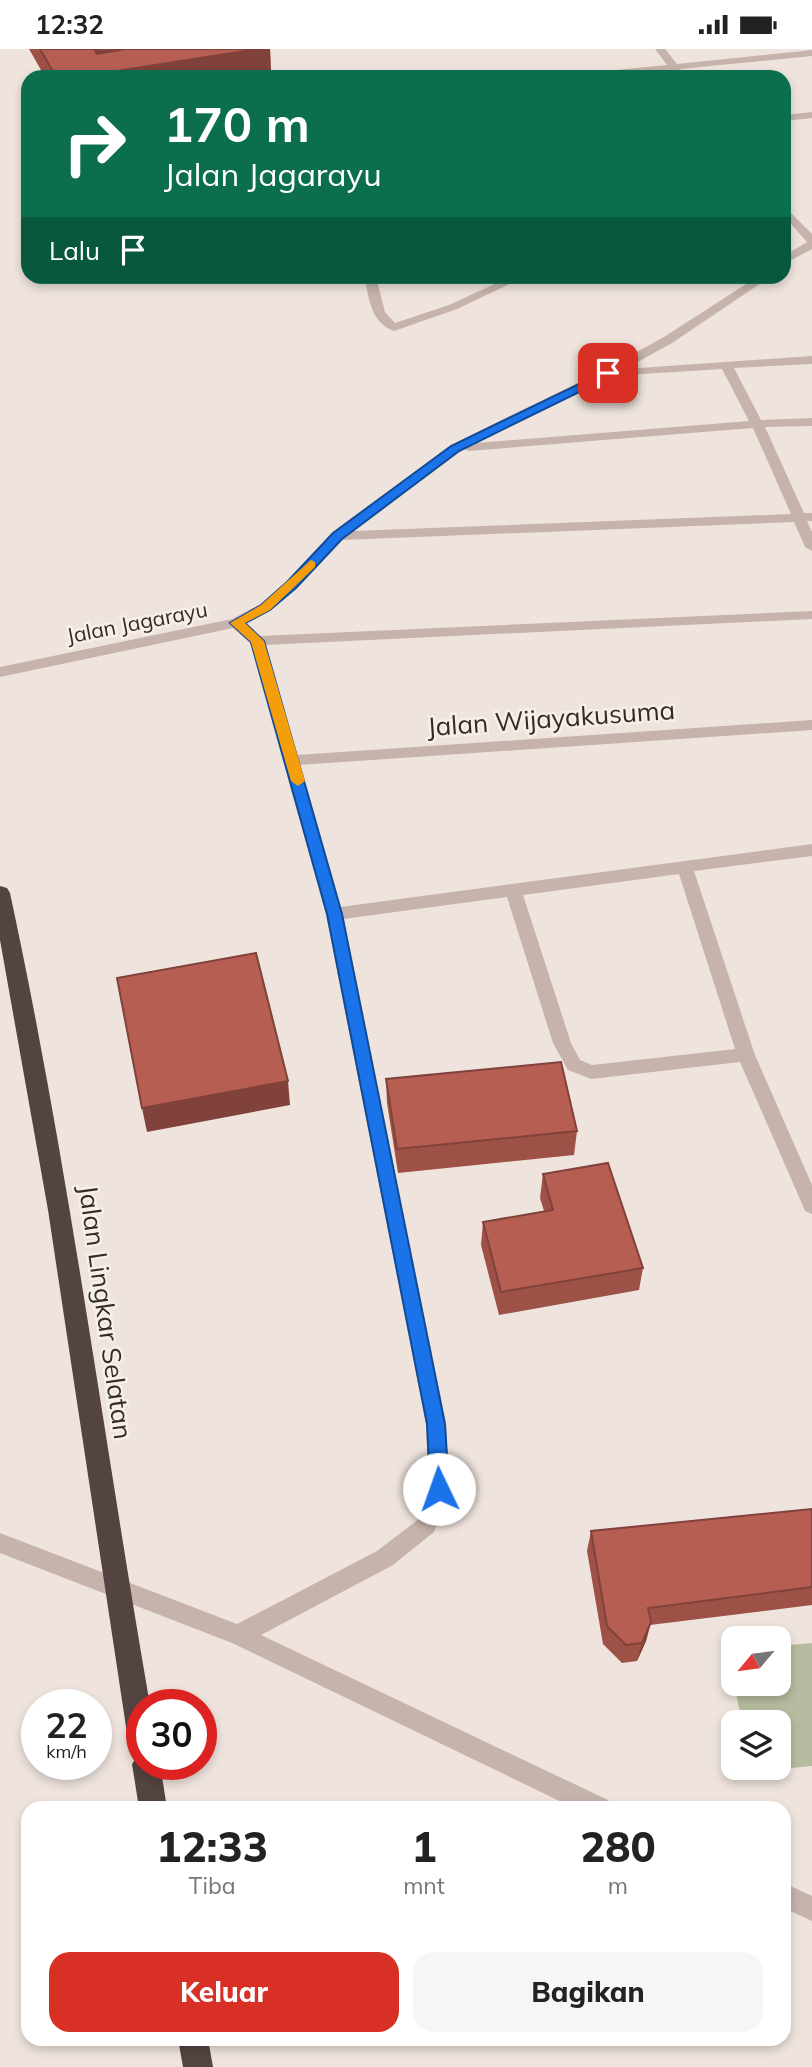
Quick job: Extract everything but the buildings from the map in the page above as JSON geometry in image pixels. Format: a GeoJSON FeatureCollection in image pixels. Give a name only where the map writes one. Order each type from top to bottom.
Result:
{"type":"FeatureCollection","features":[{"type":"Feature","properties":{"kind":"highway","name":"Jalan Lingkar Selatan"},"geometry":{"type":"LineString","coordinates":[[0,893],[58,1192],[115,1586],[133,1689]]}},
{"type":"Feature","properties":{"kind":"highway"},"geometry":{"type":"LineString","coordinates":[[149,1780],[152,1801]]}},
{"type":"Feature","properties":{"kind":"highway"},"geometry":{"type":"LineString","coordinates":[[194,2046],[198,2067]]}},
{"type":"Feature","properties":{"kind":"street"},"geometry":{"type":"LineString","coordinates":[[660,49],[676,70]]}},
{"type":"Feature","properties":{"kind":"street"},"geometry":{"type":"LineString","coordinates":[[644,70],[812,53]]}},
{"type":"Feature","properties":{"kind":"street"},"geometry":{"type":"LineString","coordinates":[[791,117],[812,115]]}},
{"type":"Feature","properties":{"kind":"street"},"geometry":{"type":"LineString","coordinates":[[791,217],[812,242],[791,256]]}},
{"type":"Feature","properties":{"kind":"street"},"geometry":{"type":"LineString","coordinates":[[372,284],[379,313],[386,324],[394,327],[453,307],[503,284]]}},
{"type":"Feature","properties":{"kind":"street","name":"Jalan Jagarayu"},"geometry":{"type":"LineString","coordinates":[[0,671],[236,623],[266,607],[292,585],[338,536],[455,449],[668,340],[753,284]]}},
{"type":"Feature","properties":{"kind":"street"},"geometry":{"type":"LineString","coordinates":[[608,373],[812,360]]}},
{"type":"Feature","properties":{"kind":"street"},"geometry":{"type":"LineString","coordinates":[[726,365],[806,517],[812,547]]}},
{"type":"Feature","properties":{"kind":"street"},"geometry":{"type":"LineString","coordinates":[[455,449],[757,424],[812,422]]}},
{"type":"Feature","properties":{"kind":"street"},"geometry":{"type":"LineString","coordinates":[[338,536],[806,517]]}},
{"type":"Feature","properties":{"kind":"street"},"geometry":{"type":"LineString","coordinates":[[257,641],[812,615]]}},
{"type":"Feature","properties":{"kind":"street"},"geometry":{"type":"LineString","coordinates":[[236,623],[257,641],[334,914],[436,1424],[439,1489],[427,1524],[385,1558],[238,1635]]}},
{"type":"Feature","properties":{"kind":"street","name":"Jalan Wijayakusuma"},"geometry":{"type":"LineString","coordinates":[[292,760],[812,725]]}},
{"type":"Feature","properties":{"kind":"street"},"geometry":{"type":"LineString","coordinates":[[334,914],[812,850]]}},
{"type":"Feature","properties":{"kind":"street"},"geometry":{"type":"LineString","coordinates":[[685,868],[746,1055],[812,1203]]}},
{"type":"Feature","properties":{"kind":"street"},"geometry":{"type":"LineString","coordinates":[[513,890],[562,1044],[574,1065],[591,1072],[746,1055]]}},
{"type":"Feature","properties":{"kind":"street"},"geometry":{"type":"LineString","coordinates":[[0,1543],[238,1635],[585,1801]]}},
{"type":"Feature","properties":{"kind":"street"},"geometry":{"type":"LineString","coordinates":[[791,1898],[812,1909]]}},
{"type":"Feature","properties":{"kind":"green space"},"geometry":{"type":"Polygon","coordinates":[[[812,1643],[812,1766],[791,1768],[791,1710],[739,1710],[737,1696],[791,1696],[791,1645],[812,1643]]]}},
{"type":"Feature","properties":{"kind":"slow traffic"},"geometry":{"type":"LineString","coordinates":[[298,781],[257,641],[236,623],[266,607],[311,564]]}},
{"type":"Feature","properties":{"kind":"route"},"geometry":{"type":"LineString","coordinates":[[439,1489],[436,1424],[334,914],[257,641],[236,623],[266,607],[292,585],[338,536],[455,449],[608,373]]}}]}
